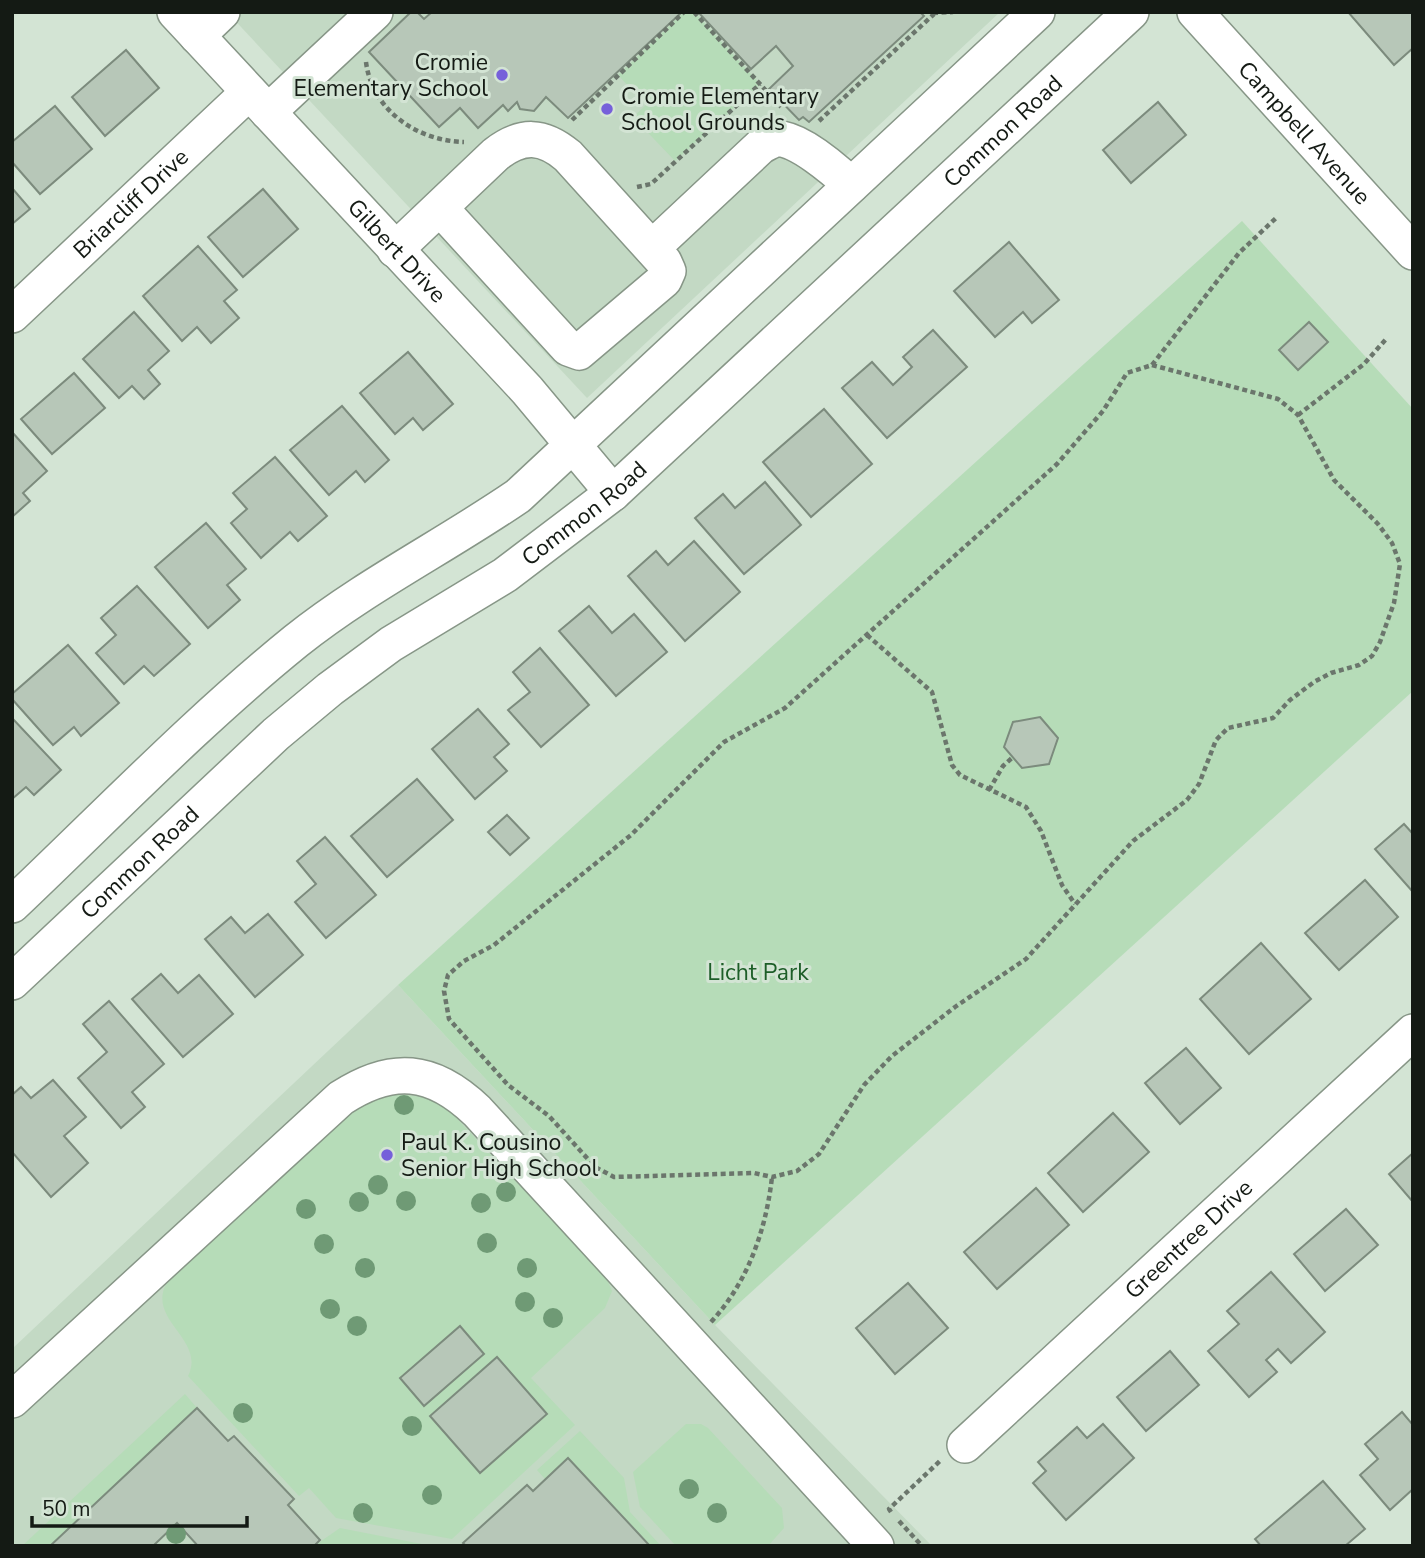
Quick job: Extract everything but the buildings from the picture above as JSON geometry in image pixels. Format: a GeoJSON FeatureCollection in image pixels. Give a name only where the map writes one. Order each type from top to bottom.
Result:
{"type":"FeatureCollection","features":[{"type":"Feature","properties":{"kind":"street"},"geometry":{"type":"LineString","coordinates":[[186,24],[222,12]]}},
{"type":"Feature","properties":{"kind":"street","name":"Briarcliff Drive"},"geometry":{"type":"LineString","coordinates":[[12,315],[258,102],[375,12]]}},
{"type":"Feature","properties":{"kind":"street"},"geometry":{"type":"LineString","coordinates":[[12,905],[234,694],[298,640],[356,598],[455,539],[518,496],[576,445],[1037,12]]}},
{"type":"Feature","properties":{"kind":"street","name":"Common Road"},"geometry":{"type":"LineString","coordinates":[[12,982],[276,734],[319,698],[391,644],[505,575],[613,494],[1131,12]]}},
{"type":"Feature","properties":{"kind":"street","name":"Campbell Avenue"},"geometry":{"type":"LineString","coordinates":[[1195,12],[1413,252]]}},
{"type":"Feature","properties":{"kind":"street","name":"Gilbert Drive"},"geometry":{"type":"LineString","coordinates":[[186,24],[576,445],[613,494]]}},
{"type":"Feature","properties":{"kind":"street"},"geometry":{"type":"LineString","coordinates":[[395,250],[440,208],[511,142],[531,139],[552,142],[652,248],[668,271],[664,280],[579,352],[568,348],[440,208]]}},
{"type":"Feature","properties":{"kind":"street"},"geometry":{"type":"LineString","coordinates":[[652,248],[761,146],[776,139],[788,140],[813,155],[851,185]]}},
{"type":"Feature","properties":{"kind":"street","name":"Greentree Drive"},"geometry":{"type":"LineString","coordinates":[[965,1445],[1413,1032]]}},
{"type":"Feature","properties":{"kind":"street"},"geometry":{"type":"LineString","coordinates":[[12,1401],[341,1098],[365,1083],[393,1074],[420,1075],[461,1096],[876,1546]]}},
{"type":"Feature","properties":{"kind":"path"},"geometry":{"type":"LineString","coordinates":[[571,121],[684,12]]}},
{"type":"Feature","properties":{"kind":"path"},"geometry":{"type":"LineString","coordinates":[[694,12],[788,113]]}},
{"type":"Feature","properties":{"kind":"path"},"geometry":{"type":"LineString","coordinates":[[816,124],[933,13],[953,12]]}},
{"type":"Feature","properties":{"kind":"path"},"geometry":{"type":"LineString","coordinates":[[1152,365],[1239,253],[1276,218]]}},
{"type":"Feature","properties":{"kind":"path"},"geometry":{"type":"LineString","coordinates":[[1298,415],[1364,364],[1387,338]]}},
{"type":"Feature","properties":{"kind":"path"},"geometry":{"type":"LineString","coordinates":[[1152,365],[1278,399],[1298,415],[1334,480],[1378,524],[1392,543],[1400,564],[1394,603],[1372,656],[1359,665],[1331,673],[1314,682],[1290,700],[1273,718],[1228,728],[1216,740],[1199,784],[1187,800],[1133,841],[1026,959],[955,1007],[892,1056],[864,1085],[819,1154],[797,1171],[772,1177],[754,1172],[614,1177],[595,1167],[549,1116],[508,1085],[449,1019],[444,991],[448,975],[464,961],[494,945],[631,835],[724,742],[785,708],[1057,464],[1103,411],[1127,373],[1152,365]]}},
{"type":"Feature","properties":{"kind":"path"},"geometry":{"type":"LineString","coordinates":[[867,635],[932,692],[952,765],[960,775],[1026,807],[1041,831],[1062,885],[1075,904]]}},
{"type":"Feature","properties":{"kind":"path"},"geometry":{"type":"LineString","coordinates":[[989,790],[1003,766],[1013,757]]}},
{"type":"Feature","properties":{"kind":"path"},"geometry":{"type":"LineString","coordinates":[[691,1344],[734,1291],[763,1234],[772,1177]]}},
{"type":"Feature","properties":{"kind":"path"},"geometry":{"type":"LineString","coordinates":[[922,1546],[889,1509],[946,1455],[965,1445]]}},
{"type":"Feature","properties":{"kind":"shaded area","name":"Cromie Elementary School Grounds"},"geometry":{"type":"Polygon","coordinates":[[[227,12],[1000,12],[587,398],[227,12]]]}},
{"type":"Feature","properties":{"kind":"shaded area","name":"Paul K. Cousino Senior High School"},"geometry":{"type":"Polygon","coordinates":[[[398,985],[715,1325],[932,1546],[12,1546],[12,1349],[398,985]]]}},
{"type":"Feature","properties":{"kind":"green space"},"geometry":{"type":"Polygon","coordinates":[[[684,12],[694,12],[760,84],[675,161],[633,117],[646,105],[618,75],[684,12]]]}},
{"type":"Feature","properties":{"kind":"green space","name":"Licht Park"},"geometry":{"type":"Polygon","coordinates":[[[1242,221],[1413,409],[1413,691],[715,1325],[398,985],[1242,221]]]}},
{"type":"Feature","properties":{"kind":"green space"},"geometry":{"type":"Polygon","coordinates":[[[391,1093],[431,1098],[450,1111],[607,1279],[612,1291],[605,1308],[531,1378],[575,1425],[452,1539],[336,1518],[309,1488],[299,1496],[188,1376],[192,1363],[189,1350],[163,1306],[163,1293],[169,1279],[351,1110],[365,1101],[391,1093]]]}},
{"type":"Feature","properties":{"kind":"green space"},"geometry":{"type":"Polygon","coordinates":[[[185,1394],[197,1408],[50,1546],[22,1546],[185,1394]]]}},
{"type":"Feature","properties":{"kind":"green space"},"geometry":{"type":"Polygon","coordinates":[[[686,1424],[701,1424],[708,1428],[782,1508],[784,1528],[768,1546],[676,1546],[640,1507],[633,1472],[686,1424]]]}},
{"type":"Feature","properties":{"kind":"green space"},"geometry":{"type":"Polygon","coordinates":[[[580,1431],[624,1478],[630,1512],[661,1546],[650,1546],[568,1458],[545,1479],[537,1470],[580,1431]]]}},
{"type":"Feature","properties":{"kind":"green space"},"geometry":{"type":"Polygon","coordinates":[[[340,1528],[432,1546],[314,1546],[340,1528]]]}},
{"type":"Feature","properties":{"kind":"place","name":"Cromie Elementary School"},"geometry":{"type":"Point","coordinates":[502,75]}},
{"type":"Feature","properties":{"kind":"place","name":"Cromie Elementary School Grounds"},"geometry":{"type":"Point","coordinates":[607,109]}},
{"type":"Feature","properties":{"kind":"place","name":"Paul K. Cousino Senior High School"},"geometry":{"type":"Point","coordinates":[387,1155]}}]}
